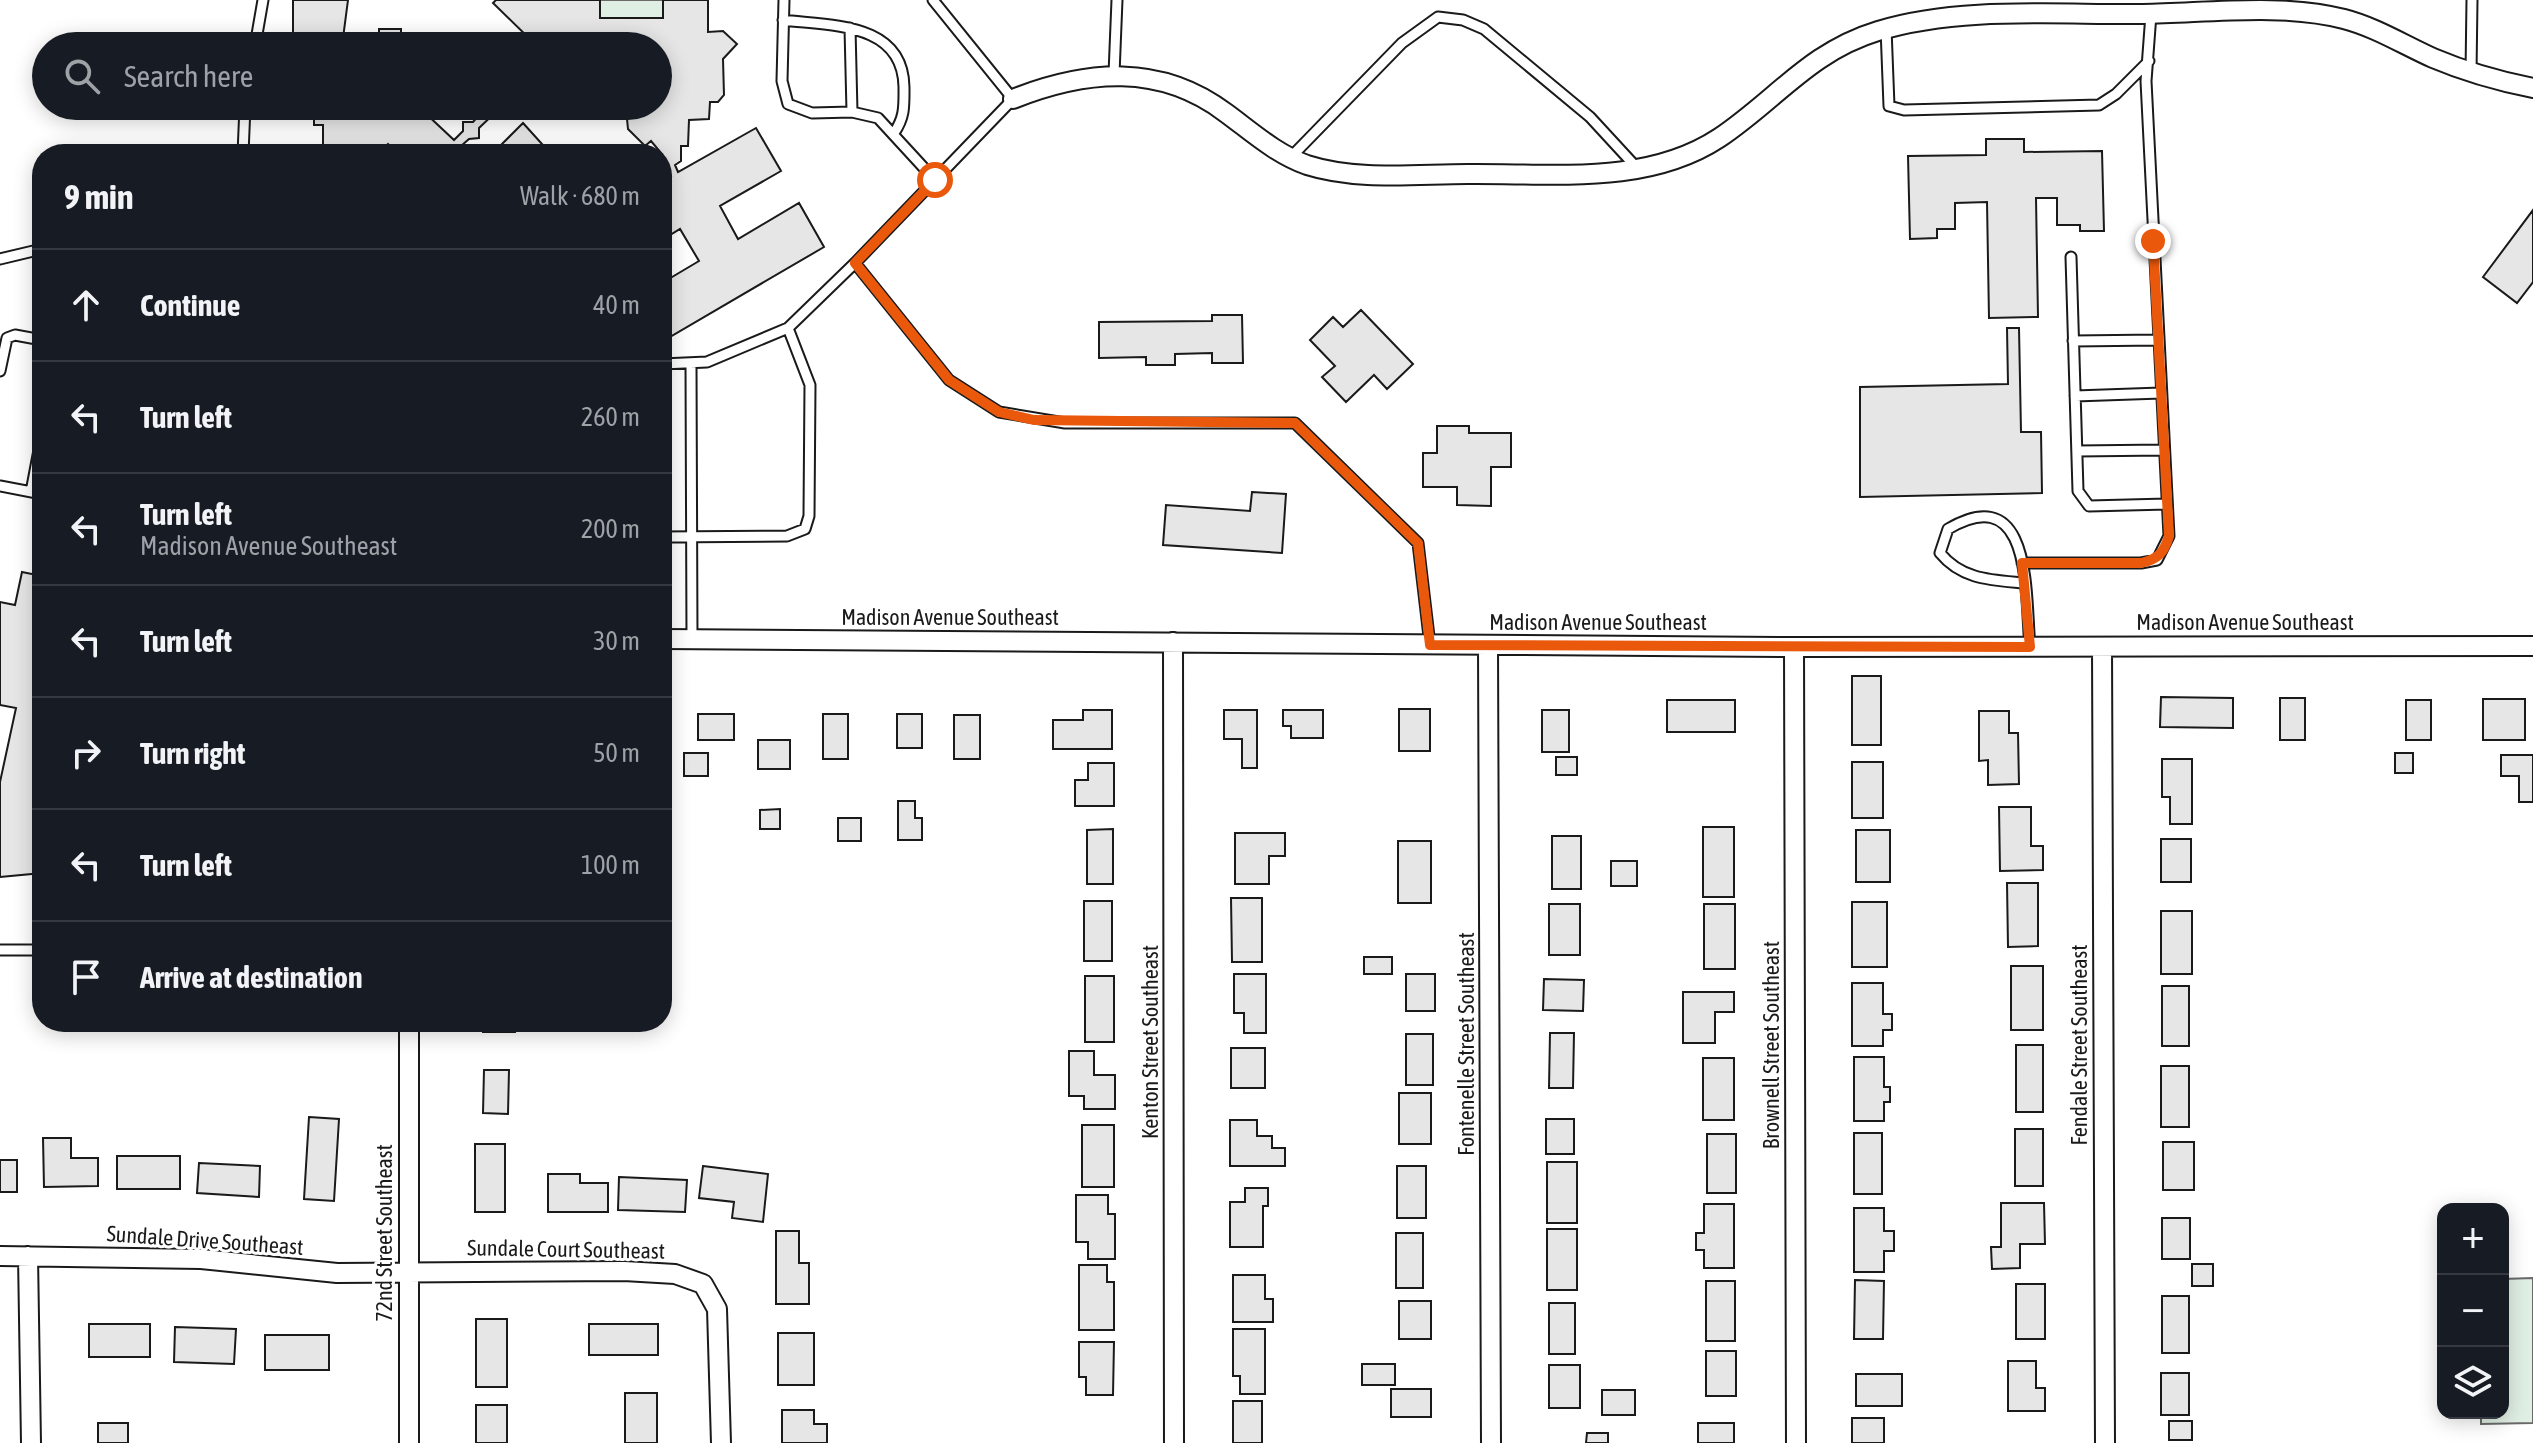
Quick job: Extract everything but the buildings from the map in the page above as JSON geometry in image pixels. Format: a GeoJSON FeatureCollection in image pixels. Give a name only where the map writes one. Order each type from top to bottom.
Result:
{"type":"FeatureCollection","features":[{"type":"Feature","properties":{"kind":"street"},"geometry":{"type":"LineString","coordinates":[[1918,0],[1921,19]]}},
{"type":"Feature","properties":{"kind":"street"},"geometry":{"type":"LineString","coordinates":[[1013,99],[1069,80],[1114,74],[1154,78],[1190,91],[1290,158],[1319,168],[1356,173],[1598,173],[1638,169],[1706,146],[1823,54],[1886,28],[1921,19],[2151,14],[2196,6],[2336,17],[2363,25],[2471,73],[2533,88]]}},
{"type":"Feature","properties":{"kind":"street","name":"Madison Avenue Southeast"},"geometry":{"type":"LineString","coordinates":[[672,639],[1794,647],[2533,646]]}},
{"type":"Feature","properties":{"kind":"street","name":"Kenton Street Southeast"},"geometry":{"type":"LineString","coordinates":[[1173,642],[1174,1443]]}},
{"type":"Feature","properties":{"kind":"street","name":"Fontenelle Street Southeast"},"geometry":{"type":"LineString","coordinates":[[1488,645],[1491,1443]]}},
{"type":"Feature","properties":{"kind":"street","name":"Brownell Street Southeast"},"geometry":{"type":"LineString","coordinates":[[1794,647],[1796,1443]]}},
{"type":"Feature","properties":{"kind":"street","name":"Fendale Street Southeast"},"geometry":{"type":"LineString","coordinates":[[2102,647],[2105,1443]]}},
{"type":"Feature","properties":{"kind":"street","name":"72nd Street Southeast"},"geometry":{"type":"LineString","coordinates":[[409,1032],[409,1443]]}},
{"type":"Feature","properties":{"kind":"street","name":"Sundale Drive Southeast"},"geometry":{"type":"LineString","coordinates":[[0,1256],[201,1259],[337,1273],[408,1273]]}},
{"type":"Feature","properties":{"kind":"street"},"geometry":{"type":"LineString","coordinates":[[28,1256],[31,1443]]}},
{"type":"Feature","properties":{"kind":"street","name":"Sundale Court Southeast"},"geometry":{"type":"LineString","coordinates":[[408,1273],[624,1271],[675,1274],[703,1284],[717,1309],[721,1443]]}},
{"type":"Feature","properties":{"kind":"lane"},"geometry":{"type":"LineString","coordinates":[[257,32],[263,0]]}},
{"type":"Feature","properties":{"kind":"lane"},"geometry":{"type":"LineString","coordinates":[[784,0],[782,81],[788,104],[812,113],[852,112],[878,118],[935,180]]}},
{"type":"Feature","properties":{"kind":"lane"},"geometry":{"type":"LineString","coordinates":[[672,364],[720,359],[788,328],[1013,99],[933,0]]}},
{"type":"Feature","properties":{"kind":"lane"},"geometry":{"type":"LineString","coordinates":[[1114,74],[1117,0]]}},
{"type":"Feature","properties":{"kind":"lane"},"geometry":{"type":"LineString","coordinates":[[2471,73],[2472,0]]}},
{"type":"Feature","properties":{"kind":"lane"},"geometry":{"type":"LineString","coordinates":[[2022,563],[2141,563],[2157,560],[2169,536],[2146,81],[2151,14]]}},
{"type":"Feature","properties":{"kind":"lane"},"geometry":{"type":"LineString","coordinates":[[1290,158],[1402,43],[1438,17],[1463,20],[1484,29],[1590,117],[1638,169]]}},
{"type":"Feature","properties":{"kind":"lane"},"geometry":{"type":"LineString","coordinates":[[783,20],[866,31],[884,41],[898,58],[903,74],[904,119],[894,133]]}},
{"type":"Feature","properties":{"kind":"lane"},"geometry":{"type":"LineString","coordinates":[[850,28],[852,112]]}},
{"type":"Feature","properties":{"kind":"lane"},"geometry":{"type":"LineString","coordinates":[[1886,28],[1889,106],[1904,110],[2099,105],[2116,94],[2149,61]]}},
{"type":"Feature","properties":{"kind":"lane"},"geometry":{"type":"LineString","coordinates":[[243,144],[244,120]]}},
{"type":"Feature","properties":{"kind":"lane"},"geometry":{"type":"LineString","coordinates":[[0,259],[32,251]]}},
{"type":"Feature","properties":{"kind":"lane"},"geometry":{"type":"LineString","coordinates":[[2071,257],[2078,491],[2089,506],[2167,504]]}},
{"type":"Feature","properties":{"kind":"lane"},"geometry":{"type":"LineString","coordinates":[[855,263],[949,380],[999,412],[1065,423],[1295,423],[1418,543],[1430,645]]}},
{"type":"Feature","properties":{"kind":"lane"},"geometry":{"type":"LineString","coordinates":[[672,537],[787,536],[799,533],[808,524],[810,385],[788,328]]}},
{"type":"Feature","properties":{"kind":"lane"},"geometry":{"type":"LineString","coordinates":[[0,371],[7,338],[15,335],[32,338]]}},
{"type":"Feature","properties":{"kind":"lane"},"geometry":{"type":"LineString","coordinates":[[2073,341],[2158,340]]}},
{"type":"Feature","properties":{"kind":"lane"},"geometry":{"type":"LineString","coordinates":[[691,364],[692,639]]}},
{"type":"Feature","properties":{"kind":"lane"},"geometry":{"type":"LineString","coordinates":[[2075,396],[2161,393]]}},
{"type":"Feature","properties":{"kind":"lane"},"geometry":{"type":"LineString","coordinates":[[2077,451],[2164,450]]}},
{"type":"Feature","properties":{"kind":"lane"},"geometry":{"type":"LineString","coordinates":[[0,486],[32,492]]}},
{"type":"Feature","properties":{"kind":"lane"},"geometry":{"type":"LineString","coordinates":[[2024,583],[1965,573],[1940,553],[1948,529],[1971,516],[1994,517],[2010,528],[2021,550],[2030,647]]}},
{"type":"Feature","properties":{"kind":"lane"},"geometry":{"type":"LineString","coordinates":[[0,950],[32,950]]}},
{"type":"Feature","properties":{"kind":"green space"},"geometry":{"type":"Polygon","coordinates":[[[600,0],[663,0],[663,18],[600,18],[600,0]]]}},
{"type":"Feature","properties":{"kind":"green space"},"geometry":{"type":"Polygon","coordinates":[[[2533,1278],[2533,1423],[2481,1424],[2481,1419],[2509,1419],[2509,1279],[2533,1278]]]}},
{"type":"Feature","properties":{"kind":"route"},"geometry":{"type":"LineString","coordinates":[[935,180],[855,263],[949,380],[999,412],[1034,420],[1065,423],[1295,423],[1418,543],[1430,645],[2030,647],[2022,563],[2141,563],[2157,560],[2166,547],[2169,536],[2153,241]]}}]}
